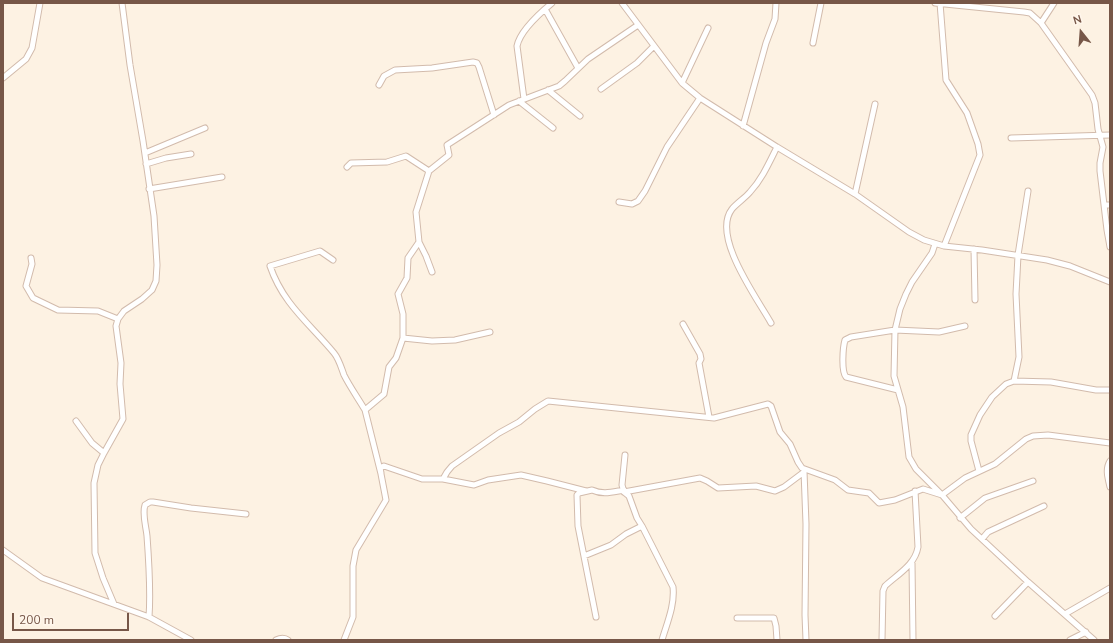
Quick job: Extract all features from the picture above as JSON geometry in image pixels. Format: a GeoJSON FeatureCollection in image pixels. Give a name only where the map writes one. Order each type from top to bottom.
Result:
{"type":"FeatureCollection","features":[{"type":"Feature","properties":{"kind":"street"},"geometry":{"type":"LineString","coordinates":[[3,78],[26,59],[32,48],[40,3]]}},
{"type":"Feature","properties":{"kind":"street"},"geometry":{"type":"LineString","coordinates":[[114,604],[103,578],[95,553],[94,483],[98,465],[123,419],[120,384],[121,363],[116,326],[118,319],[124,311],[152,290],[156,281],[157,265],[154,216],[122,3]]}},
{"type":"Feature","properties":{"kind":"street"},"geometry":{"type":"LineString","coordinates":[[552,3],[521,34],[517,46],[521,100],[553,128]]}},
{"type":"Feature","properties":{"kind":"street"},"geometry":{"type":"LineString","coordinates":[[622,3],[682,83],[700,98],[855,194],[910,232],[935,244],[944,246],[1047,260],[1070,266],[1110,282]]}},
{"type":"Feature","properties":{"kind":"street"},"geometry":{"type":"LineString","coordinates":[[743,126],[766,43],[776,19],[776,3]]}},
{"type":"Feature","properties":{"kind":"street"},"geometry":{"type":"LineString","coordinates":[[813,43],[821,3]]}},
{"type":"Feature","properties":{"kind":"street"},"geometry":{"type":"LineString","coordinates":[[935,3],[1030,13],[1041,23],[1092,95],[1095,103],[1098,129],[1103,147],[1100,163],[1110,247]]}},
{"type":"Feature","properties":{"kind":"street"},"geometry":{"type":"LineString","coordinates":[[1041,23],[1054,3]]}},
{"type":"Feature","properties":{"kind":"street"},"geometry":{"type":"LineString","coordinates":[[940,4],[946,80],[967,113],[978,144],[980,155],[944,246]]}},
{"type":"Feature","properties":{"kind":"street"},"geometry":{"type":"LineString","coordinates":[[545,9],[578,68]]}},
{"type":"Feature","properties":{"kind":"street"},"geometry":{"type":"LineString","coordinates":[[432,272],[419,242],[416,212],[429,171],[449,155],[447,146],[494,115],[521,100],[548,90],[565,81],[588,59],[638,25]]}},
{"type":"Feature","properties":{"kind":"street"},"geometry":{"type":"LineString","coordinates":[[682,83],[708,28]]}},
{"type":"Feature","properties":{"kind":"street"},"geometry":{"type":"LineString","coordinates":[[602,89],[637,63],[654,46]]}},
{"type":"Feature","properties":{"kind":"street"},"geometry":{"type":"LineString","coordinates":[[379,85],[384,76],[395,70],[432,68],[473,62],[477,63],[494,115]]}},
{"type":"Feature","properties":{"kind":"street"},"geometry":{"type":"LineString","coordinates":[[548,90],[580,116]]}},
{"type":"Feature","properties":{"kind":"street"},"geometry":{"type":"LineString","coordinates":[[619,202],[632,204],[638,201],[645,192],[671,140],[700,98]]}},
{"type":"Feature","properties":{"kind":"street"},"geometry":{"type":"LineString","coordinates":[[855,194],[875,104]]}},
{"type":"Feature","properties":{"kind":"street"},"geometry":{"type":"LineString","coordinates":[[144,153],[205,128]]}},
{"type":"Feature","properties":{"kind":"street"},"geometry":{"type":"LineString","coordinates":[[1011,138],[1110,135]]}},
{"type":"Feature","properties":{"kind":"street"},"geometry":{"type":"LineString","coordinates":[[771,323],[734,259],[729,245],[727,229],[728,218],[732,209],[750,192],[759,180],[777,147]]}},
{"type":"Feature","properties":{"kind":"street"},"geometry":{"type":"LineString","coordinates":[[146,164],[166,158],[192,154]]}},
{"type":"Feature","properties":{"kind":"street"},"geometry":{"type":"LineString","coordinates":[[347,167],[351,162],[387,162],[406,156],[429,171]]}},
{"type":"Feature","properties":{"kind":"street"},"geometry":{"type":"LineString","coordinates":[[149,189],[222,177]]}},
{"type":"Feature","properties":{"kind":"street"},"geometry":{"type":"LineString","coordinates":[[1014,381],[1019,357],[1016,294],[1018,256],[1028,192]]}},
{"type":"Feature","properties":{"kind":"street"},"geometry":{"type":"LineString","coordinates":[[1104,205],[1110,205]]}},
{"type":"Feature","properties":{"kind":"street"},"geometry":{"type":"LineString","coordinates":[[365,410],[384,394],[389,367],[396,358],[403,338],[402,314],[398,294],[407,278],[408,258],[419,242]]}},
{"type":"Feature","properties":{"kind":"street"},"geometry":{"type":"LineString","coordinates":[[935,244],[932,253],[912,282],[906,294],[900,309],[895,330],[894,376],[903,407],[909,457],[916,469],[942,495],[960,518],[971,529],[1094,640]]}},
{"type":"Feature","properties":{"kind":"street"},"geometry":{"type":"LineString","coordinates":[[974,249],[974,300]]}},
{"type":"Feature","properties":{"kind":"street"},"geometry":{"type":"LineString","coordinates":[[333,260],[320,251],[270,266],[275,281],[293,309],[334,353],[344,375],[365,410],[386,500],[356,550],[353,566],[353,617],[344,640]]}},
{"type":"Feature","properties":{"kind":"street"},"geometry":{"type":"LineString","coordinates":[[31,258],[32,264],[26,286],[33,298],[58,310],[98,311],[118,319]]}},
{"type":"Feature","properties":{"kind":"street"},"geometry":{"type":"LineString","coordinates":[[683,324],[700,354],[701,359],[699,363],[709,418]]}},
{"type":"Feature","properties":{"kind":"street"},"geometry":{"type":"LineString","coordinates":[[898,390],[846,377],[843,373],[844,346],[847,338],[895,330],[939,332],[965,326]]}},
{"type":"Feature","properties":{"kind":"street"},"geometry":{"type":"LineString","coordinates":[[403,338],[432,341],[455,340],[490,332]]}},
{"type":"Feature","properties":{"kind":"street"},"geometry":{"type":"LineString","coordinates":[[979,471],[971,441],[971,435],[974,427],[992,398],[1006,384],[1014,381],[1060,383],[1093,389],[1110,390]]}},
{"type":"Feature","properties":{"kind":"street"},"geometry":{"type":"LineString","coordinates":[[443,479],[452,466],[499,433],[519,422],[535,408],[548,401],[709,418],[719,417],[769,404],[780,432],[790,444],[800,466],[804,471],[806,531],[806,640]]}},
{"type":"Feature","properties":{"kind":"street"},"geometry":{"type":"LineString","coordinates":[[76,422],[92,443],[104,453]]}},
{"type":"Feature","properties":{"kind":"street"},"geometry":{"type":"LineString","coordinates":[[942,495],[964,478],[995,464],[1026,440],[1036,435],[1048,435],[1110,443]]}},
{"type":"Feature","properties":{"kind":"street"},"geometry":{"type":"LineString","coordinates":[[625,455],[622,485],[624,491],[629,496],[637,518],[673,587],[674,596],[662,640]]}},
{"type":"Feature","properties":{"kind":"street"},"geometry":{"type":"LineString","coordinates":[[1110,461],[1107,472],[1110,487]]}},
{"type":"Feature","properties":{"kind":"street"},"geometry":{"type":"LineString","coordinates":[[380,474],[380,468],[384,466],[422,479],[443,479],[474,485],[488,480],[521,475],[547,480],[586,491]]}},
{"type":"Feature","properties":{"kind":"street"},"geometry":{"type":"LineString","coordinates":[[596,617],[578,526],[577,494],[592,490],[598,493],[624,491],[700,478],[708,480],[718,488],[756,486],[775,491],[784,487],[804,471]]}},
{"type":"Feature","properties":{"kind":"street"},"geometry":{"type":"LineString","coordinates":[[804,471],[831,478],[848,490],[869,493],[879,503],[894,500],[915,491],[926,489],[942,495]]}},
{"type":"Feature","properties":{"kind":"street"},"geometry":{"type":"LineString","coordinates":[[960,518],[985,498],[1033,481]]}},
{"type":"Feature","properties":{"kind":"street"},"geometry":{"type":"LineString","coordinates":[[882,640],[883,591],[885,586],[912,562],[917,555],[918,547],[915,491]]}},
{"type":"Feature","properties":{"kind":"street"},"geometry":{"type":"LineString","coordinates":[[149,617],[149,572],[144,511],[145,505],[153,502],[246,514]]}},
{"type":"Feature","properties":{"kind":"street"},"geometry":{"type":"LineString","coordinates":[[982,539],[988,532],[1044,506]]}},
{"type":"Feature","properties":{"kind":"street"},"geometry":{"type":"LineString","coordinates":[[584,556],[611,544],[642,526]]}},
{"type":"Feature","properties":{"kind":"street"},"geometry":{"type":"LineString","coordinates":[[3,550],[42,578],[149,617],[190,640]]}},
{"type":"Feature","properties":{"kind":"street"},"geometry":{"type":"LineString","coordinates":[[912,562],[913,640]]}},
{"type":"Feature","properties":{"kind":"street"},"geometry":{"type":"LineString","coordinates":[[995,616],[1028,582]]}},
{"type":"Feature","properties":{"kind":"street"},"geometry":{"type":"LineString","coordinates":[[1065,614],[1110,588]]}},
{"type":"Feature","properties":{"kind":"street"},"geometry":{"type":"LineString","coordinates":[[737,618],[775,618],[777,640]]}},
{"type":"Feature","properties":{"kind":"street"},"geometry":{"type":"LineString","coordinates":[[1070,640],[1086,632]]}},
{"type":"Feature","properties":{"kind":"street"},"geometry":{"type":"LineString","coordinates":[[276,640],[280,638],[288,640]]}}]}
